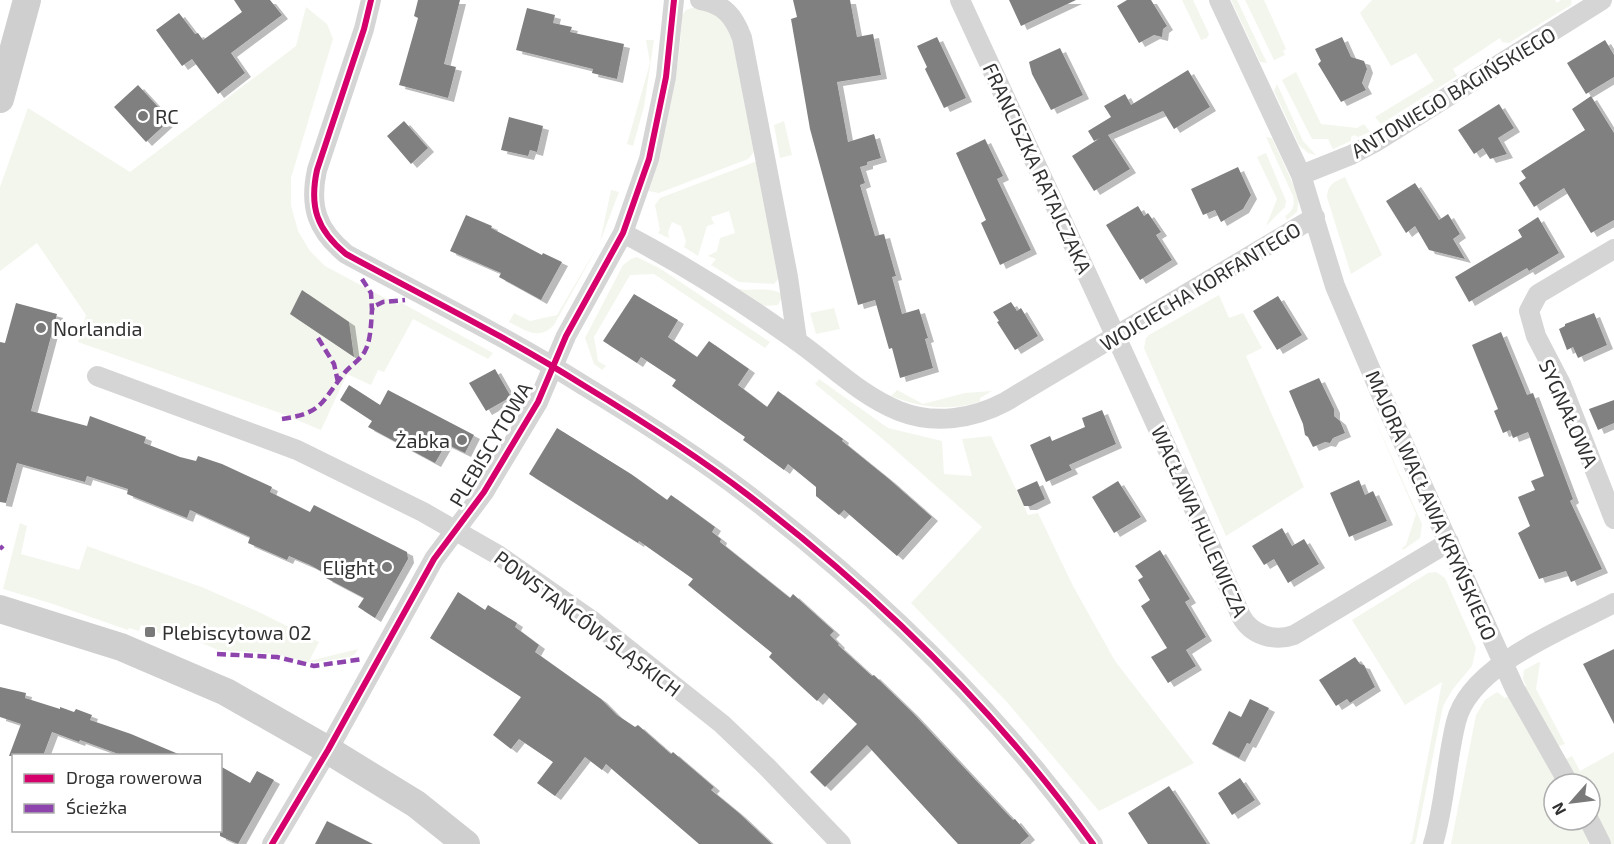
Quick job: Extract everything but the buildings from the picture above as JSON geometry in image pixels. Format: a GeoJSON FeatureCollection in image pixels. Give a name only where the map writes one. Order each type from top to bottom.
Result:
{"type":"FeatureCollection","features":[{"type":"Feature","properties":{"kind":"street"},"geometry":{"type":"LineString","coordinates":[[0,99],[27,0]]}},
{"type":"Feature","properties":{"kind":"street"},"geometry":{"type":"LineString","coordinates":[[371,0],[315,178],[313,202],[323,230],[333,243],[346,254],[553,367],[689,453],[747,494],[806,541],[903,627],[985,712],[1051,788],[1093,844]]}},
{"type":"Feature","properties":{"kind":"street","name":"PLEBISCYTOWA"},"geometry":{"type":"LineString","coordinates":[[272,844],[328,750],[434,559],[484,492],[538,402],[566,336],[623,233],[649,159],[666,77],[674,0]]}},
{"type":"Feature","properties":{"kind":"street"},"geometry":{"type":"LineString","coordinates":[[700,0],[711,2],[727,10],[736,22],[742,38],[788,277],[797,340]]}},
{"type":"Feature","properties":{"kind":"street","name":"FRANCISZKA RATAJCZAKA"},"geometry":{"type":"LineString","coordinates":[[960,0],[1117,337]]}},
{"type":"Feature","properties":{"kind":"street","name":"WOJCIECHA KORFANTEGO"},"geometry":{"type":"LineString","coordinates":[[797,340],[865,394],[899,411],[934,418],[958,417],[981,412],[1005,402],[1117,337],[1315,217],[1301,175],[1219,0]]}},
{"type":"Feature","properties":{"kind":"street","name":"ANTONIEGO BAGIŃSKIEGO"},"geometry":{"type":"LineString","coordinates":[[1301,175],[1374,143],[1602,0]]}},
{"type":"Feature","properties":{"kind":"street","name":"MAJORA WACŁAWA KRYŃSKIEGO"},"geometry":{"type":"LineString","coordinates":[[1315,217],[1326,259],[1343,306],[1503,663],[1562,772]]}},
{"type":"Feature","properties":{"kind":"street"},"geometry":{"type":"LineString","coordinates":[[623,233],[757,313],[797,340]]}},
{"type":"Feature","properties":{"kind":"street","name":"SYGNAŁOWA"},"geometry":{"type":"LineString","coordinates":[[1614,249],[1538,294],[1529,311],[1536,336],[1561,384],[1614,519]]}},
{"type":"Feature","properties":{"kind":"street","name":"WACŁAWA HULEWICZA"},"geometry":{"type":"LineString","coordinates":[[1117,337],[1187,490],[1241,616],[1252,630],[1278,638],[1297,633],[1449,542]]}},
{"type":"Feature","properties":{"kind":"street","name":"POWSTAŃCÓW ŚLĄSKICH"},"geometry":{"type":"LineString","coordinates":[[97,376],[297,450],[457,530],[498,555],[594,622],[722,724],[841,844]]}},
{"type":"Feature","properties":{"kind":"street"},"geometry":{"type":"LineString","coordinates":[[1433,844],[1459,714],[1472,691],[1503,663],[1614,603]]}},
{"type":"Feature","properties":{"kind":"street"},"geometry":{"type":"LineString","coordinates":[[0,609],[121,647],[226,692],[328,750],[416,804],[466,844]]}},
{"type":"Feature","properties":{"kind":"shaded area"},"geometry":{"type":"Polygon","coordinates":[[[1182,0],[1193,0],[1209,34],[1207,38],[1201,40],[1182,0]]]}},
{"type":"Feature","properties":{"kind":"shaded area"},"geometry":{"type":"Polygon","coordinates":[[[1231,0],[1237,0],[1267,63],[1260,62],[1231,0]]]}},
{"type":"Feature","properties":{"kind":"shaded area"},"geometry":{"type":"Polygon","coordinates":[[[1245,0],[1264,0],[1286,49],[1283,51],[1285,55],[1274,60],[1245,0]]]}},
{"type":"Feature","properties":{"kind":"shaded area"},"geometry":{"type":"Polygon","coordinates":[[[1372,0],[1555,0],[1557,3],[1561,0],[1571,0],[1572,2],[1571,5],[1509,43],[1502,42],[1500,38],[1453,69],[1457,76],[1381,124],[1375,117],[1434,81],[1416,53],[1391,66],[1360,13],[1372,0]]]}},
{"type":"Feature","properties":{"kind":"shaded area"},"geometry":{"type":"Polygon","coordinates":[[[306,7],[327,24],[333,39],[291,178],[291,205],[298,231],[310,251],[325,266],[398,305],[400,302],[493,353],[488,359],[413,319],[384,372],[378,370],[371,385],[347,374],[321,430],[280,413],[78,342],[86,315],[37,243],[0,271],[0,187],[28,108],[130,172],[296,46],[306,7]]]}},
{"type":"Feature","properties":{"kind":"shaded area"},"geometry":{"type":"Polygon","coordinates":[[[707,9],[726,22],[733,42],[755,151],[748,159],[659,193],[648,191],[671,104],[682,15],[686,10],[707,9]]]}},
{"type":"Feature","properties":{"kind":"shaded area"},"geometry":{"type":"Polygon","coordinates":[[[646,40],[654,40],[644,107],[633,146],[627,144],[650,63],[646,40]]]}},
{"type":"Feature","properties":{"kind":"shaded area"},"geometry":{"type":"Polygon","coordinates":[[[1296,72],[1321,124],[1357,128],[1364,124],[1370,132],[1358,137],[1354,135],[1351,141],[1333,149],[1328,139],[1312,139],[1282,80],[1296,72]]]}},
{"type":"Feature","properties":{"kind":"shaded area"},"geometry":{"type":"Polygon","coordinates":[[[1277,84],[1303,141],[1316,155],[1308,153],[1299,145],[1274,91],[1277,84]]]}},
{"type":"Feature","properties":{"kind":"shaded area"},"geometry":{"type":"Polygon","coordinates":[[[784,121],[792,155],[780,158],[774,125],[784,121]]]}},
{"type":"Feature","properties":{"kind":"shaded area"},"geometry":{"type":"Polygon","coordinates":[[[1266,137],[1272,138],[1299,197],[1297,212],[1287,220],[1285,216],[1293,208],[1293,196],[1266,137]]]}},
{"type":"Feature","properties":{"kind":"shaded area"},"geometry":{"type":"Polygon","coordinates":[[[1266,153],[1286,201],[1285,207],[1266,226],[1277,199],[1257,157],[1266,153]]]}},
{"type":"Feature","properties":{"kind":"shaded area"},"geometry":{"type":"Polygon","coordinates":[[[757,161],[780,277],[774,284],[739,282],[711,265],[716,259],[708,256],[717,251],[720,238],[735,233],[729,211],[711,217],[714,224],[707,226],[698,256],[684,247],[686,241],[681,226],[672,222],[668,232],[669,238],[658,233],[660,230],[655,205],[660,198],[757,161]]]}},
{"type":"Feature","properties":{"kind":"shaded area"},"geometry":{"type":"Polygon","coordinates":[[[1345,177],[1382,255],[1351,274],[1327,197],[1332,184],[1345,177]]]}},
{"type":"Feature","properties":{"kind":"shaded area"},"geometry":{"type":"Polygon","coordinates":[[[611,190],[619,192],[600,242],[611,190]]]}},
{"type":"Feature","properties":{"kind":"shaded area"},"geometry":{"type":"Polygon","coordinates":[[[600,242],[554,325],[548,330],[537,333],[526,331],[509,322],[514,313],[530,321],[557,315],[600,242]]]}},
{"type":"Feature","properties":{"kind":"shaded area"},"geometry":{"type":"Polygon","coordinates":[[[637,257],[661,269],[770,342],[765,348],[654,274],[630,275],[594,337],[598,361],[606,366],[602,370],[594,364],[585,338],[623,265],[637,257]]]}},
{"type":"Feature","properties":{"kind":"shaded area"},"geometry":{"type":"Polygon","coordinates":[[[736,288],[772,290],[783,295],[778,305],[765,306],[736,288]]]}},
{"type":"Feature","properties":{"kind":"shaded area"},"geometry":{"type":"Polygon","coordinates":[[[1219,295],[1229,318],[1243,313],[1262,348],[1246,356],[1304,487],[1226,536],[1144,348],[1149,335],[1219,295]]]}},
{"type":"Feature","properties":{"kind":"shaded area"},"geometry":{"type":"Polygon","coordinates":[[[834,308],[840,329],[816,334],[810,313],[834,308]]]}},
{"type":"Feature","properties":{"kind":"shaded area"},"geometry":{"type":"Polygon","coordinates":[[[819,379],[888,428],[942,441],[944,474],[972,476],[962,439],[991,436],[1028,515],[1038,513],[1073,586],[1115,661],[1194,763],[1099,811],[1006,701],[911,603],[982,527],[884,440],[815,384],[819,379]]]}},
{"type":"Feature","properties":{"kind":"shaded area"},"geometry":{"type":"Polygon","coordinates":[[[897,390],[923,404],[965,393],[992,391],[980,398],[980,402],[958,407],[935,407],[924,406],[891,396],[897,390]]]}},
{"type":"Feature","properties":{"kind":"shaded area"},"geometry":{"type":"Polygon","coordinates":[[[1368,404],[1422,524],[1420,538],[1403,550],[1416,514],[1368,404]]]}},
{"type":"Feature","properties":{"kind":"shaded area"},"geometry":{"type":"Polygon","coordinates":[[[20,523],[27,526],[21,554],[79,570],[87,546],[204,588],[319,642],[309,661],[358,649],[349,657],[317,662],[306,662],[277,654],[218,650],[167,628],[163,635],[141,625],[139,631],[129,628],[128,630],[3,589],[20,523]]]}},
{"type":"Feature","properties":{"kind":"shaded area"},"geometry":{"type":"Polygon","coordinates":[[[1436,572],[1445,578],[1476,648],[1472,666],[1453,689],[1443,706],[1416,840],[1415,844],[1409,844],[1412,841],[1442,682],[1405,705],[1352,620],[1428,573],[1436,572]]]}},
{"type":"Feature","properties":{"kind":"shaded area"},"geometry":{"type":"Polygon","coordinates":[[[1539,662],[1536,689],[1565,744],[1556,747],[1522,689],[1526,686],[1523,679],[1524,670],[1539,662]]]}},
{"type":"Feature","properties":{"kind":"shaded area"},"geometry":{"type":"Polygon","coordinates":[[[1497,692],[1505,698],[1512,694],[1555,772],[1542,772],[1542,832],[1588,832],[1590,837],[1588,844],[1451,844],[1476,715],[1485,700],[1497,692]]]}},
{"type":"Feature","properties":{"kind":"shaded area"},"geometry":{"type":"Polygon","coordinates":[[[1614,752],[1614,844],[1605,844],[1599,832],[1602,832],[1602,772],[1569,772],[1563,764],[1566,759],[1572,756],[1580,771],[1614,752]]]}},
{"type":"Feature","properties":{"kind":"marked path"},"geometry":{"type":"LineString","coordinates":[[362,279],[371,293],[372,310],[373,307],[383,302],[405,300]]}},
{"type":"Feature","properties":{"kind":"marked path"},"geometry":{"type":"LineString","coordinates":[[282,419],[305,414],[319,406],[345,372],[360,358],[368,342],[372,310]]}},
{"type":"Feature","properties":{"kind":"marked path"},"geometry":{"type":"LineString","coordinates":[[318,338],[334,364],[338,382]]}},
{"type":"Feature","properties":{"kind":"marked path"},"geometry":{"type":"LineString","coordinates":[[0,546],[3,549]]}},
{"type":"Feature","properties":{"kind":"marked path"},"geometry":{"type":"LineString","coordinates":[[217,654],[277,657],[314,666],[363,659]]}},
{"type":"Feature","properties":{"kind":"cycle path"},"geometry":{"type":"LineString","coordinates":[[371,0],[364,29],[317,170],[315,207],[328,236],[346,254],[525,350],[646,424],[728,480],[796,533],[889,614],[976,701],[1017,747],[1093,844]]}},
{"type":"Feature","properties":{"kind":"cycle path"},"geometry":{"type":"LineString","coordinates":[[272,844],[328,750],[434,559],[484,492],[538,402],[566,336],[623,233],[649,159],[666,77],[674,0]]}},
{"type":"Feature","properties":{"kind":"place","name":"RC"},"geometry":{"type":"Point","coordinates":[143,116]}},
{"type":"Feature","properties":{"kind":"place","name":"Norlandia"},"geometry":{"type":"Point","coordinates":[41,328]}},
{"type":"Feature","properties":{"kind":"place","name":"Żabka"},"geometry":{"type":"Point","coordinates":[462,440]}},
{"type":"Feature","properties":{"kind":"place","name":"Elight"},"geometry":{"type":"Point","coordinates":[387,567]}},
{"type":"Feature","properties":{"kind":"place","name":"Plebiscytowa 02"},"geometry":{"type":"Point","coordinates":[150,632]}}]}
